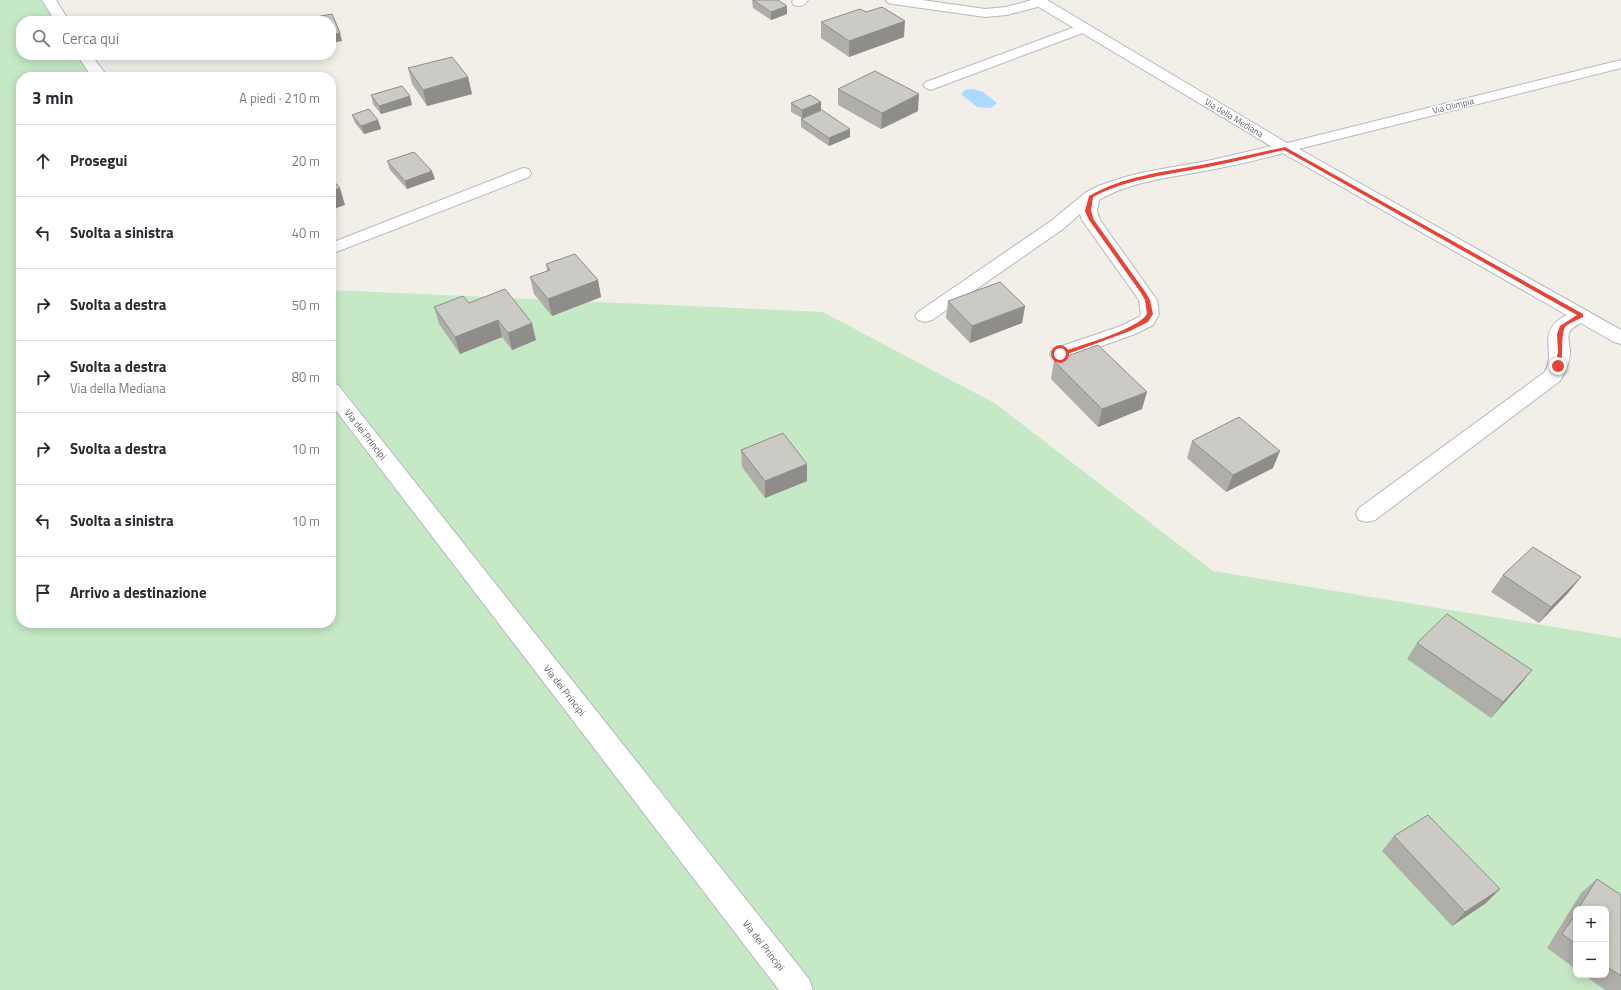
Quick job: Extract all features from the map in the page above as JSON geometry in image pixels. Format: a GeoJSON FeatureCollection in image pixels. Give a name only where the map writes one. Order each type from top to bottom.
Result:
{"type":"FeatureCollection","features":[{"type":"Feature","properties":{"kind":"street"},"geometry":{"type":"LineString","coordinates":[[49,0],[59,16]]}},
{"type":"Feature","properties":{"kind":"street"},"geometry":{"type":"LineString","coordinates":[[893,0],[985,13],[1007,11],[1038,1]]}},
{"type":"Feature","properties":{"kind":"street","name":"Via della Mediana"},"geometry":{"type":"LineString","coordinates":[[1038,1],[1285,148],[1621,338]]}},
{"type":"Feature","properties":{"kind":"street"},"geometry":{"type":"LineString","coordinates":[[931,85],[1083,28]]}},
{"type":"Feature","properties":{"kind":"street"},"geometry":{"type":"LineString","coordinates":[[88,60],[96,72]]}},
{"type":"Feature","properties":{"kind":"street","name":"Via Olimpia"},"geometry":{"type":"LineString","coordinates":[[925,316],[1058,226],[1091,197],[1108,187],[1132,180],[1226,162],[1285,148],[1621,64]]}},
{"type":"Feature","properties":{"kind":"street"},"geometry":{"type":"LineString","coordinates":[[336,247],[523,173]]}},
{"type":"Feature","properties":{"kind":"street"},"geometry":{"type":"LineString","coordinates":[[1060,354],[1128,330],[1146,321],[1150,314],[1148,300],[1091,220],[1088,211],[1091,197]]}},
{"type":"Feature","properties":{"kind":"street"},"geometry":{"type":"LineString","coordinates":[[1367,514],[1553,376],[1558,366],[1560,352],[1559,334],[1562,326],[1581,315]]}},
{"type":"Feature","properties":{"kind":"street","name":"Via dei Principi"},"geometry":{"type":"LineString","coordinates":[[336,396],[798,990]]}},
{"type":"Feature","properties":{"kind":"green space"},"geometry":{"type":"Polygon","coordinates":[[[0,0],[49,0],[59,16],[16,16],[16,60],[88,60],[96,72],[16,72],[16,628],[336,628],[336,290],[823,312],[996,404],[1213,571],[1621,638],[1621,990],[0,990],[0,0]]]}},
{"type":"Feature","properties":{"kind":"water"},"geometry":{"type":"Polygon","coordinates":[[[973,89],[983,92],[997,103],[991,108],[977,107],[961,94],[965,90],[973,89]]]}},
{"type":"Feature","properties":{"kind":"building"},"geometry":{"type":"Polygon","coordinates":[[[753,0],[778,0],[787,6],[771,12],[753,0]]]}},
{"type":"Feature","properties":{"kind":"building"},"geometry":{"type":"Polygon","coordinates":[[[882,7],[905,21],[849,41],[821,22],[860,9],[866,12],[882,7]]]}},
{"type":"Feature","properties":{"kind":"building"},"geometry":{"type":"Polygon","coordinates":[[[332,14],[333,16],[321,16],[332,14]]]}},
{"type":"Feature","properties":{"kind":"building"},"geometry":{"type":"Polygon","coordinates":[[[336,24],[340,33],[336,34],[336,24]]]}},
{"type":"Feature","properties":{"kind":"building"},"geometry":{"type":"Polygon","coordinates":[[[452,57],[468,77],[423,90],[408,68],[452,57]]]}},
{"type":"Feature","properties":{"kind":"building"},"geometry":{"type":"Polygon","coordinates":[[[875,71],[919,94],[882,113],[838,89],[875,71]]]}},
{"type":"Feature","properties":{"kind":"building"},"geometry":{"type":"Polygon","coordinates":[[[402,86],[410,96],[379,106],[371,95],[402,86]]]}},
{"type":"Feature","properties":{"kind":"building"},"geometry":{"type":"Polygon","coordinates":[[[810,95],[821,102],[802,110],[791,103],[810,95]]]}},
{"type":"Feature","properties":{"kind":"building"},"geometry":{"type":"Polygon","coordinates":[[[369,109],[378,120],[361,126],[352,115],[369,109]]]}},
{"type":"Feature","properties":{"kind":"building"},"geometry":{"type":"Polygon","coordinates":[[[822,110],[850,129],[829,138],[801,119],[822,110]]]}},
{"type":"Feature","properties":{"kind":"building"},"geometry":{"type":"Polygon","coordinates":[[[414,152],[432,171],[405,181],[387,161],[414,152]]]}},
{"type":"Feature","properties":{"kind":"building"},"geometry":{"type":"Polygon","coordinates":[[[336,184],[340,188],[336,189],[336,184]]]}},
{"type":"Feature","properties":{"kind":"building"},"geometry":{"type":"Polygon","coordinates":[[[575,254],[598,280],[548,299],[530,277],[550,270],[546,264],[575,254]]]}},
{"type":"Feature","properties":{"kind":"building"},"geometry":{"type":"Polygon","coordinates":[[[1000,282],[1025,306],[972,326],[948,301],[1000,282]]]}},
{"type":"Feature","properties":{"kind":"building"},"geometry":{"type":"Polygon","coordinates":[[[505,289],[532,323],[508,333],[498,320],[455,337],[434,307],[463,296],[469,303],[505,289]]]}},
{"type":"Feature","properties":{"kind":"building"},"geometry":{"type":"Polygon","coordinates":[[[1098,345],[1147,392],[1102,409],[1054,361],[1098,345]]]}},
{"type":"Feature","properties":{"kind":"building"},"geometry":{"type":"Polygon","coordinates":[[[1239,417],[1280,451],[1233,475],[1192,441],[1239,417]]]}},
{"type":"Feature","properties":{"kind":"building"},"geometry":{"type":"Polygon","coordinates":[[[783,433],[807,464],[765,481],[741,450],[783,433]]]}},
{"type":"Feature","properties":{"kind":"building"},"geometry":{"type":"Polygon","coordinates":[[[1533,547],[1581,577],[1551,607],[1503,575],[1533,547]]]}},
{"type":"Feature","properties":{"kind":"building"},"geometry":{"type":"Polygon","coordinates":[[[1447,614],[1532,670],[1503,702],[1417,643],[1447,614]]]}},
{"type":"Feature","properties":{"kind":"building"},"geometry":{"type":"Polygon","coordinates":[[[1428,815],[1500,889],[1465,912],[1394,836],[1428,815]]]}},
{"type":"Feature","properties":{"kind":"building"},"geometry":{"type":"Polygon","coordinates":[[[1597,879],[1621,895],[1621,976],[1609,968],[1609,906],[1580,906],[1597,879]]]}},
{"type":"Feature","properties":{"kind":"building"},"geometry":{"type":"Polygon","coordinates":[[[1573,918],[1573,942],[1562,934],[1573,918]]]}},
{"type":"Feature","properties":{"kind":"route"},"geometry":{"type":"LineString","coordinates":[[1060,354],[1138,326],[1146,321],[1150,314],[1148,300],[1091,220],[1088,211],[1088,204],[1091,197],[1108,187],[1146,176],[1202,167],[1285,148],[1581,315],[1562,326],[1559,334],[1560,352],[1558,366]]}}]}
